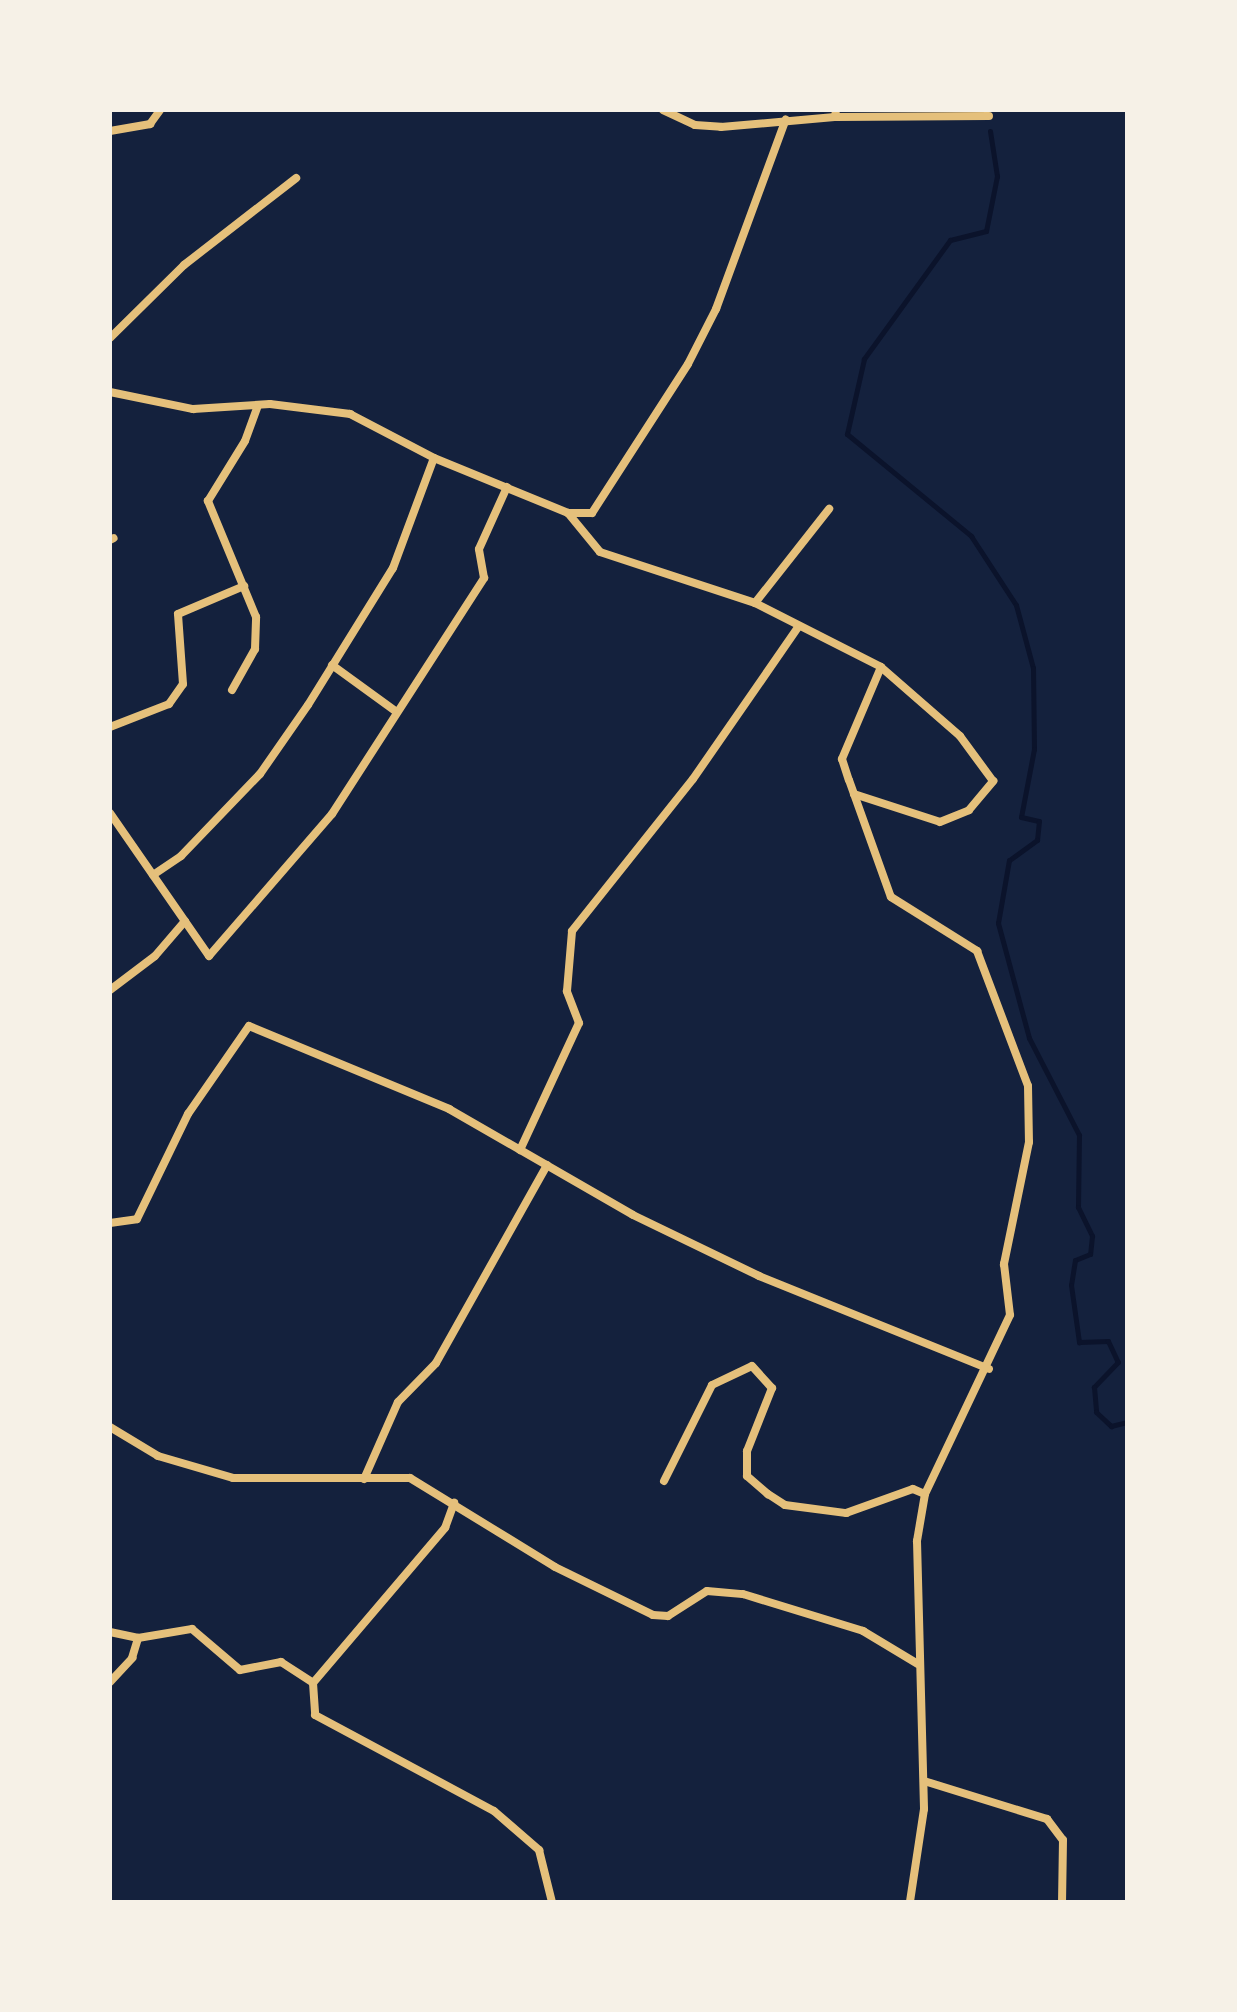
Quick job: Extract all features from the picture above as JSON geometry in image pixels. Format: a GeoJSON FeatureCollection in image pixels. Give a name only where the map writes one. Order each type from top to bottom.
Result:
{"type":"FeatureCollection","features":[{"type":"Feature","properties":{"kind":"street"},"geometry":{"type":"LineString","coordinates":[[110,131],[150,124],[160,110]]}},
{"type":"Feature","properties":{"kind":"street"},"geometry":{"type":"LineString","coordinates":[[663,110],[695,125],[720,127],[835,114],[990,116]]}},
{"type":"Feature","properties":{"kind":"street"},"geometry":{"type":"LineString","coordinates":[[110,392],[194,409],[258,405],[350,414],[434,458],[568,512],[592,513],[688,364],[716,309],[786,119]]}},
{"type":"Feature","properties":{"kind":"street"},"geometry":{"type":"LineString","coordinates":[[110,338],[184,265],[296,178]]}},
{"type":"Feature","properties":{"kind":"street"},"geometry":{"type":"LineString","coordinates":[[232,690],[255,649],[256,617],[208,500],[245,442],[258,405]]}},
{"type":"Feature","properties":{"kind":"street"},"geometry":{"type":"LineString","coordinates":[[153,875],[181,856],[260,774],[393,568],[434,458]]}},
{"type":"Feature","properties":{"kind":"street"},"geometry":{"type":"LineString","coordinates":[[110,814],[209,956],[332,814],[394,710],[484,578],[478,549],[507,487]]}},
{"type":"Feature","properties":{"kind":"street"},"geometry":{"type":"LineString","coordinates":[[755,603],[829,510]]}},
{"type":"Feature","properties":{"kind":"street"},"geometry":{"type":"LineString","coordinates":[[568,512],[600,552],[755,603],[881,667],[960,736],[992,781],[969,810],[940,822],[854,794]]}},
{"type":"Feature","properties":{"kind":"street"},"geometry":{"type":"LineString","coordinates":[[110,726],[169,704],[183,684],[178,614],[244,586]]}},
{"type":"Feature","properties":{"kind":"street"},"geometry":{"type":"LineString","coordinates":[[520,1150],[580,1023],[567,990],[572,931],[693,778],[799,626]]}},
{"type":"Feature","properties":{"kind":"street"},"geometry":{"type":"LineString","coordinates":[[332,666],[394,710]]}},
{"type":"Feature","properties":{"kind":"street"},"geometry":{"type":"LineString","coordinates":[[881,667],[842,759],[854,794],[891,898],[978,951],[1028,1086],[1029,1142],[1004,1264],[1010,1315],[990,1369],[925,1494],[917,1541],[924,1781],[910,1902]]}},
{"type":"Feature","properties":{"kind":"street"},"geometry":{"type":"LineString","coordinates":[[110,990],[156,956],[185,921]]}},
{"type":"Feature","properties":{"kind":"street"},"geometry":{"type":"LineString","coordinates":[[110,1223],[137,1218],[188,1114],[248,1026],[449,1109],[632,1216],[758,1276],[990,1369]]}},
{"type":"Feature","properties":{"kind":"street"},"geometry":{"type":"LineString","coordinates":[[364,1478],[398,1402],[436,1362],[547,1164]]}},
{"type":"Feature","properties":{"kind":"street"},"geometry":{"type":"LineString","coordinates":[[664,1481],[712,1385],[752,1366],[772,1388],[747,1451],[747,1476],[768,1494],[785,1505],[846,1512],[913,1489],[925,1494]]}},
{"type":"Feature","properties":{"kind":"street"},"geometry":{"type":"LineString","coordinates":[[110,1427],[158,1456],[210,1474],[410,1478],[555,1567],[653,1615],[668,1616],[707,1591],[743,1594],[863,1630],[918,1664]]}},
{"type":"Feature","properties":{"kind":"street"},"geometry":{"type":"LineString","coordinates":[[454,1504],[445,1528],[313,1683],[315,1715],[494,1811],[538,1850],[552,1902]]}},
{"type":"Feature","properties":{"kind":"street"},"geometry":{"type":"LineString","coordinates":[[110,1632],[138,1638],[192,1629],[240,1670],[281,1662],[313,1683]]}},
{"type":"Feature","properties":{"kind":"street"},"geometry":{"type":"LineString","coordinates":[[110,1682],[132,1658],[138,1638]]}},
{"type":"Feature","properties":{"kind":"street"},"geometry":{"type":"LineString","coordinates":[[924,1781],[1047,1819],[1063,1840],[1062,1902]]}},
{"type":"Feature","properties":{"kind":"waterway"},"geometry":{"type":"LineString","coordinates":[[990,131],[997,176],[986,231],[950,240],[864,359],[847,434],[971,536],[1016,605],[1033,668],[1034,749],[1021,817],[1039,821],[1037,840],[1009,860],[998,923],[1029,1038],[1079,1135],[1078,1207],[1092,1236],[1090,1254],[1075,1260],[1071,1285],[1079,1342],[1108,1341],[1118,1362],[1094,1387],[1096,1412],[1111,1426],[1127,1422]]}}]}
